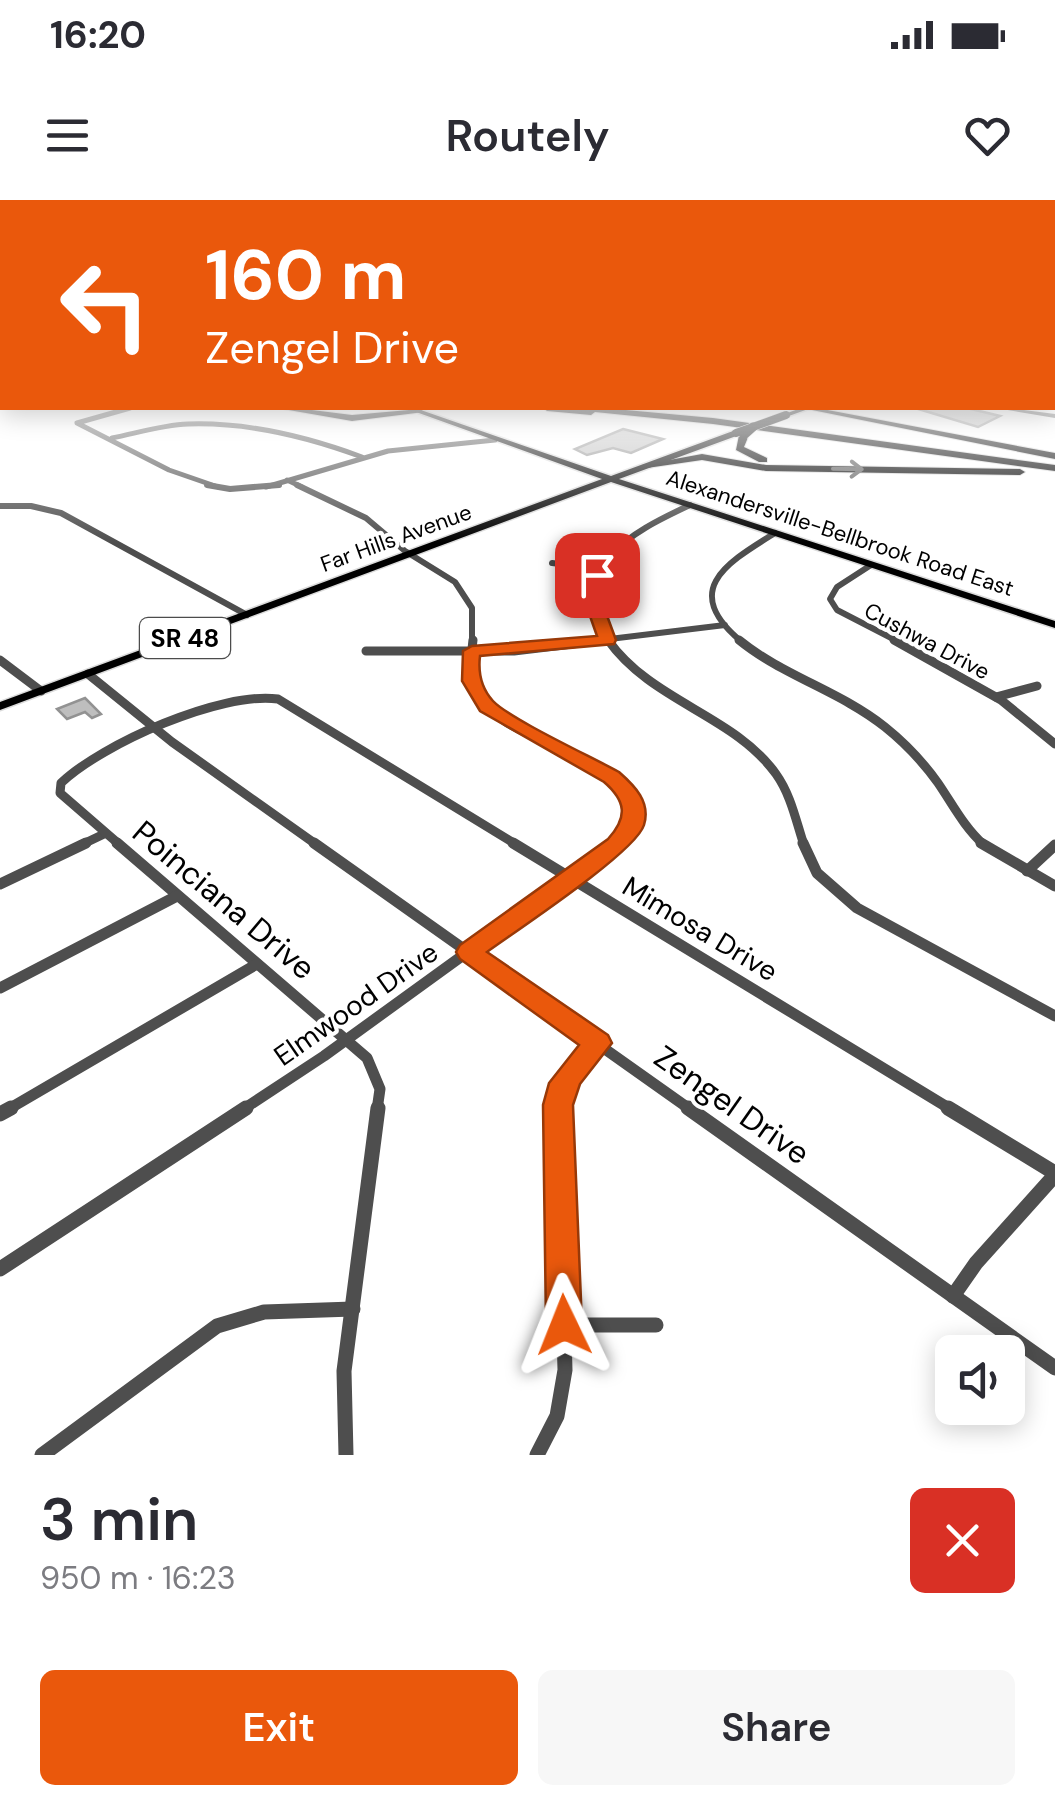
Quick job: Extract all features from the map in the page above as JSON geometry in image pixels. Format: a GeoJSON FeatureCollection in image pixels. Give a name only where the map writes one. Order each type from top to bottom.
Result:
{"type":"FeatureCollection","features":[{"type":"Feature","properties":{"kind":"highway"},"geometry":{"type":"LineString","coordinates":[[710,426],[770,432],[819,446]]}},
{"type":"Feature","properties":{"kind":"highway"},"geometry":{"type":"LineString","coordinates":[[749,426],[1055,464]]}},
{"type":"Feature","properties":{"kind":"highway"},"geometry":{"type":"LineString","coordinates":[[777,426],[1055,464]]}},
{"type":"Feature","properties":{"kind":"highway"},"geometry":{"type":"LineString","coordinates":[[889,426],[1055,464]]}},
{"type":"Feature","properties":{"kind":"highway"},"geometry":{"type":"LineString","coordinates":[[744,432],[738,448],[745,454],[780,462],[809,463]]}},
{"type":"Feature","properties":{"kind":"highway"},"geometry":{"type":"LineString","coordinates":[[706,444],[746,462],[1055,464]]}},
{"type":"Feature","properties":{"kind":"highway"},"geometry":{"type":"LineString","coordinates":[[648,465],[702,456],[766,468],[809,463]]}},
{"type":"Feature","properties":{"kind":"main road","name":"Alexandersville-Bellbrook Road East"},"geometry":{"type":"LineString","coordinates":[[456,426],[1055,626]]}},
{"type":"Feature","properties":{"kind":"main road","name":"Far Hills Avenue"},"geometry":{"type":"LineString","coordinates":[[0,706],[760,426]]}},
{"type":"Feature","properties":{"kind":"street"},"geometry":{"type":"LineString","coordinates":[[94,426],[130,450],[209,486],[248,488],[399,449],[464,448],[495,440]]}},
{"type":"Feature","properties":{"kind":"street"},"geometry":{"type":"LineString","coordinates":[[112,438],[172,426]]}},
{"type":"Feature","properties":{"kind":"street"},"geometry":{"type":"LineString","coordinates":[[216,426],[337,448],[363,457]]}},
{"type":"Feature","properties":{"kind":"street","name":"Elmwood Drive"},"geometry":{"type":"LineString","coordinates":[[0,1269],[347,1040],[627,834],[635,817],[632,798],[612,777],[487,706],[471,681],[473,618],[469,599],[444,573],[410,554],[371,521],[287,480]]}},
{"type":"Feature","properties":{"kind":"street"},"geometry":{"type":"LineString","coordinates":[[690,505],[632,535],[600,569],[594,602],[607,640],[650,684],[732,734],[764,760],[791,798],[812,864],[839,896],[1055,1016]]}},
{"type":"Feature","properties":{"kind":"street"},"geometry":{"type":"LineString","coordinates":[[0,506],[40,507],[61,513],[247,615]]}},
{"type":"Feature","properties":{"kind":"street"},"geometry":{"type":"LineString","coordinates":[[775,534],[730,560],[714,578],[710,596],[725,625],[752,649],[840,696],[888,730],[921,762],[976,838],[1055,886]]}},
{"type":"Feature","properties":{"kind":"street"},"geometry":{"type":"LineString","coordinates":[[552,564],[600,569]]}},
{"type":"Feature","properties":{"kind":"street","name":"Cushwa Drive"},"geometry":{"type":"LineString","coordinates":[[871,565],[833,590],[832,606],[849,620],[935,660],[996,697],[1055,744]]}},
{"type":"Feature","properties":{"kind":"street"},"geometry":{"type":"LineString","coordinates":[[366,651],[472,651],[725,625]]}},
{"type":"Feature","properties":{"kind":"street"},"geometry":{"type":"LineString","coordinates":[[0,660],[41,691]]}},
{"type":"Feature","properties":{"kind":"street","name":"Zengel Drive"},"geometry":{"type":"LineString","coordinates":[[88,674],[156,730],[1055,1368]]}},
{"type":"Feature","properties":{"kind":"street"},"geometry":{"type":"LineString","coordinates":[[996,697],[1037,686]]}},
{"type":"Feature","properties":{"kind":"street","name":"Mimosa Drive"},"geometry":{"type":"LineString","coordinates":[[156,730],[232,697],[272,696],[1055,1174]]}},
{"type":"Feature","properties":{"kind":"street","name":"Poinciana Drive"},"geometry":{"type":"LineString","coordinates":[[156,730],[78,767],[61,783],[62,797],[347,1040],[374,1067],[380,1088],[342,1410],[346,1455]]}},
{"type":"Feature","properties":{"kind":"street"},"geometry":{"type":"LineString","coordinates":[[0,884],[104,834]]}},
{"type":"Feature","properties":{"kind":"street"},"geometry":{"type":"LineString","coordinates":[[1027,871],[1055,846]]}},
{"type":"Feature","properties":{"kind":"street"},"geometry":{"type":"LineString","coordinates":[[0,988],[177,896]]}},
{"type":"Feature","properties":{"kind":"street"},"geometry":{"type":"LineString","coordinates":[[0,1114],[258,964]]}},
{"type":"Feature","properties":{"kind":"street"},"geometry":{"type":"LineString","coordinates":[[537,1455],[550,1434],[562,1393],[558,1105],[560,1092],[570,1076],[598,1043]]}},
{"type":"Feature","properties":{"kind":"street"},"geometry":{"type":"LineString","coordinates":[[953,1296],[976,1263],[1055,1174]]}},
{"type":"Feature","properties":{"kind":"street"},"geometry":{"type":"LineString","coordinates":[[42,1455],[217,1326],[264,1312],[353,1309]]}},
{"type":"Feature","properties":{"kind":"street"},"geometry":{"type":"LineString","coordinates":[[564,1325],[656,1326]]}},
{"type":"Feature","properties":{"kind":"building"},"geometry":{"type":"Polygon","coordinates":[[[623,429],[663,439],[631,453],[613,448],[587,455],[575,449],[623,429]]]}},
{"type":"Feature","properties":{"kind":"building"},"geometry":{"type":"Polygon","coordinates":[[[85,698],[101,714],[92,718],[85,712],[67,719],[57,709],[85,698]]]}},
{"type":"Feature","properties":{"kind":"route"},"geometry":{"type":"LineString","coordinates":[[564,1325],[558,1105],[560,1092],[570,1076],[598,1043],[469,952],[616,844],[632,827],[635,808],[627,790],[612,777],[505,720],[487,706],[471,681],[470,666],[472,651],[509,651],[607,640],[594,602],[597,575]]}}]}
